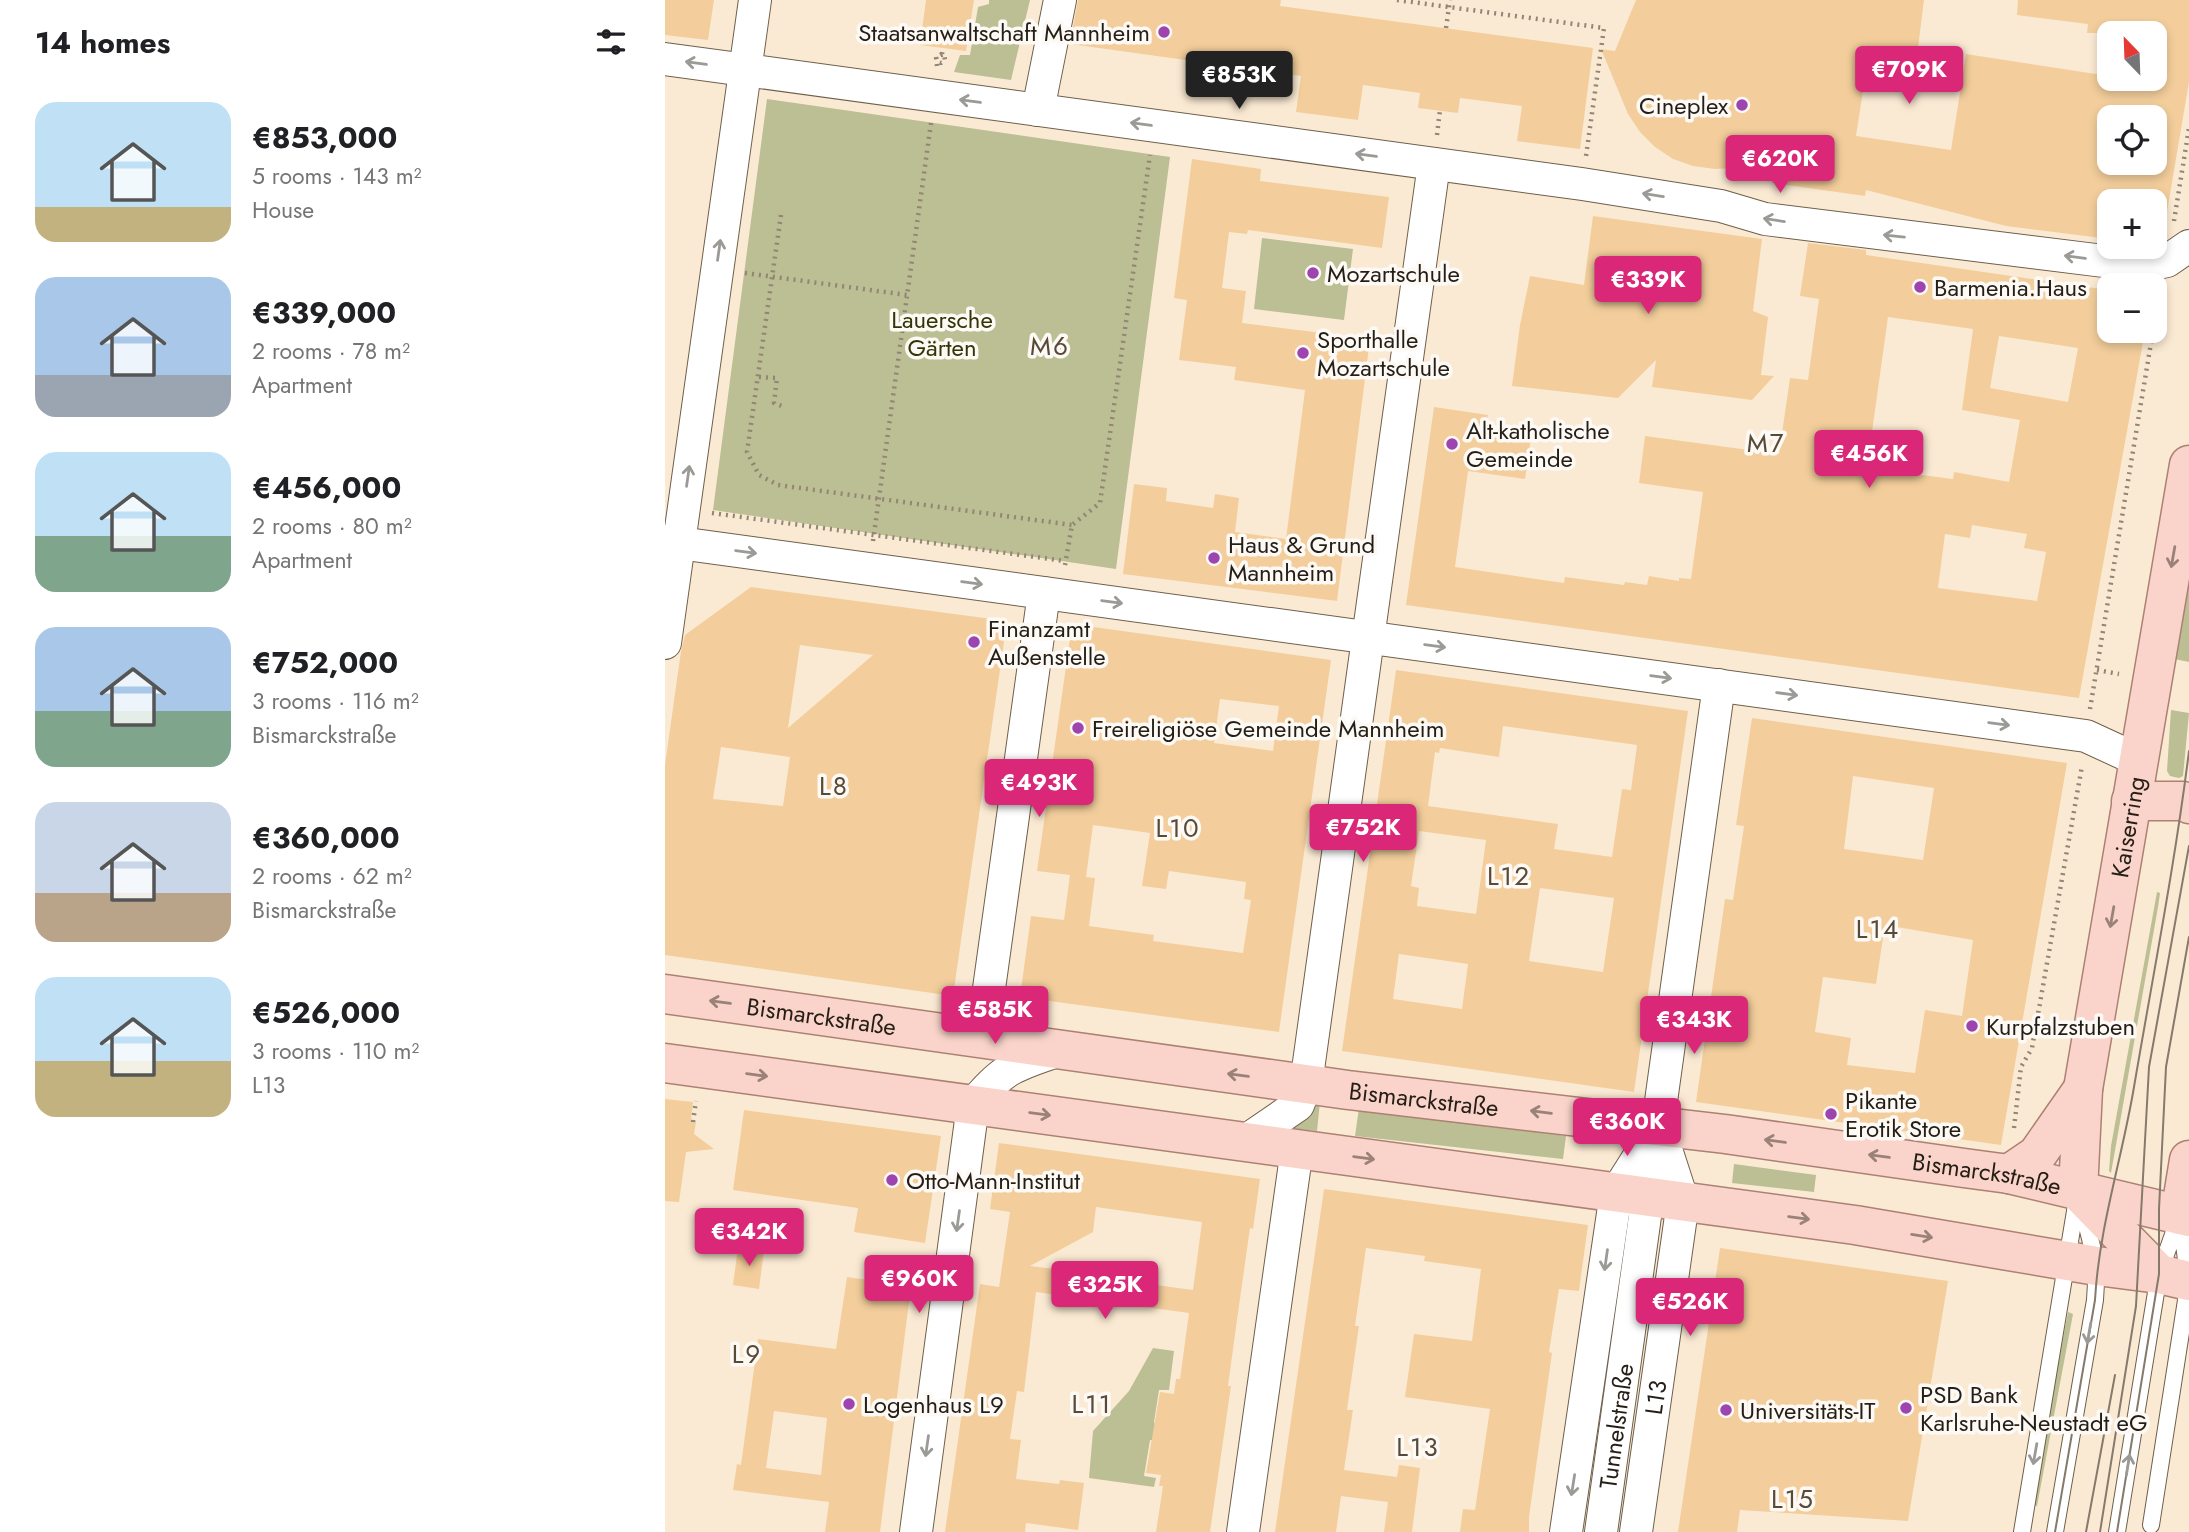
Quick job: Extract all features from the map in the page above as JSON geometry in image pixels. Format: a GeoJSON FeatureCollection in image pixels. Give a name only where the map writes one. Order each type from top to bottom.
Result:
{"type":"FeatureCollection","features":[{"type":"Feature","properties":{"kind":"main road","name":"Kaiserring"},"geometry":{"type":"LineString","coordinates":[[2078,1191],[2083,1089],[2189,465]]}},
{"type":"Feature","properties":{"kind":"main road"},"geometry":{"type":"LineString","coordinates":[[2131,802],[2183,801],[2189,804]]}},
{"type":"Feature","properties":{"kind":"main road","name":"Bismarckstraße"},"geometry":{"type":"LineString","coordinates":[[665,994],[1306,1084],[1658,1126],[2008,1174],[2184,1216]]}},
{"type":"Feature","properties":{"kind":"main road"},"geometry":{"type":"LineString","coordinates":[[665,1063],[1855,1225],[2182,1279]]}},
{"type":"Feature","properties":{"kind":"main road"},"geometry":{"type":"LineString","coordinates":[[2008,1174],[2037,1155],[2083,1089]]}},
{"type":"Feature","properties":{"kind":"main road"},"geometry":{"type":"LineString","coordinates":[[2082,1263],[2132,1246],[2184,1216],[2189,1160]]}},
{"type":"Feature","properties":{"kind":"main road"},"geometry":{"type":"LineString","coordinates":[[2078,1191],[2132,1246],[2182,1279]]}},
{"type":"Feature","properties":{"kind":"street"},"geometry":{"type":"LineString","coordinates":[[665,643],[672,542],[684,509],[755,0]]}},
{"type":"Feature","properties":{"kind":"street"},"geometry":{"type":"LineString","coordinates":[[1038,110],[1059,0]]}},
{"type":"Feature","properties":{"kind":"street"},"geometry":{"type":"LineString","coordinates":[[665,59],[1582,184],[1721,206],[1765,219],[2144,266],[2167,261],[2189,246]]}},
{"type":"Feature","properties":{"kind":"street"},"geometry":{"type":"LineString","coordinates":[[1244,1142],[1299,1105],[1306,1084],[1434,164]]}},
{"type":"Feature","properties":{"kind":"street"},"geometry":{"type":"LineString","coordinates":[[672,542],[2086,736],[2138,760]]}},
{"type":"Feature","properties":{"kind":"street"},"geometry":{"type":"LineString","coordinates":[[982,1039],[1044,593]]}},
{"type":"Feature","properties":{"kind":"street"},"geometry":{"type":"LineString","coordinates":[[1566,1532],[1649,1197],[1719,685]]}},
{"type":"Feature","properties":{"kind":"street"},"geometry":{"type":"LineString","coordinates":[[916,1532],[973,1105],[991,1083],[1011,1067],[1060,1049]]}},
{"type":"Feature","properties":{"kind":"street"},"geometry":{"type":"LineString","coordinates":[[1649,1197],[1658,1126]]}},
{"type":"Feature","properties":{"kind":"street"},"geometry":{"type":"LineString","coordinates":[[1243,1532],[1297,1149]]}},
{"type":"Feature","properties":{"kind":"street","name":"L13"},"geometry":{"type":"LineString","coordinates":[[1636,1532],[1646,1467],[1649,1197]]}},
{"type":"Feature","properties":{"kind":"street","name":"Tunnelstraße"},"geometry":{"type":"LineString","coordinates":[[1601,1532],[1649,1197]]}},
{"type":"Feature","properties":{"kind":"lane"},"geometry":{"type":"LineString","coordinates":[[2022,1532],[2082,1263],[2078,1191]]}},
{"type":"Feature","properties":{"kind":"lane"},"geometry":{"type":"LineString","coordinates":[[2055,1532],[2095,1300],[2082,1263],[2078,1191]]}},
{"type":"Feature","properties":{"kind":"lane"},"geometry":{"type":"LineString","coordinates":[[2151,1525],[2182,1279],[2184,1216]]}},
{"type":"Feature","properties":{"kind":"lane"},"geometry":{"type":"LineString","coordinates":[[2117,1532],[2182,1279],[2184,1216]]}},
{"type":"Feature","properties":{"kind":"path"},"geometry":{"type":"LineString","coordinates":[[1397,0],[1604,28],[1582,184]]}},
{"type":"Feature","properties":{"kind":"path"},"geometry":{"type":"LineString","coordinates":[[1446,28],[1450,0]]}},
{"type":"Feature","properties":{"kind":"path"},"geometry":{"type":"LineString","coordinates":[[937,62],[936,57],[941,52]]}},
{"type":"Feature","properties":{"kind":"path"},"geometry":{"type":"LineString","coordinates":[[874,535],[935,96]]}},
{"type":"Feature","properties":{"kind":"path"},"geometry":{"type":"LineString","coordinates":[[684,509],[1065,561],[1072,526],[1100,503],[1154,126]]}},
{"type":"Feature","properties":{"kind":"path"},"geometry":{"type":"LineString","coordinates":[[781,215],[747,452],[759,475],[778,485],[1072,526]]}},
{"type":"Feature","properties":{"kind":"path"},"geometry":{"type":"LineString","coordinates":[[717,269],[907,295]]}},
{"type":"Feature","properties":{"kind":"path"},"geometry":{"type":"LineString","coordinates":[[2017,1137],[2013,1130],[2021,1066],[2032,1048],[2079,788],[2151,343]]}},
{"type":"Feature","properties":{"kind":"path"},"geometry":{"type":"LineString","coordinates":[[759,377],[777,379],[774,403],[782,407]]}},
{"type":"Feature","properties":{"kind":"path"},"geometry":{"type":"LineString","coordinates":[[693,1122],[696,1100]]}},
{"type":"Feature","properties":{"kind":"green space"},"geometry":{"type":"Polygon","coordinates":[[[989,0],[1030,0],[1011,80],[954,72],[960,55],[970,55],[978,7],[989,4],[989,0]]]}},
{"type":"Feature","properties":{"kind":"green space","name":"Lauersche Gärten"},"geometry":{"type":"Polygon","coordinates":[[[767,99],[1170,157],[1116,569],[713,510],[767,99]]]}},
{"type":"Feature","properties":{"kind":"green space"},"geometry":{"type":"Polygon","coordinates":[[[1262,238],[1353,249],[1344,320],[1254,309],[1262,238]]]}},
{"type":"Feature","properties":{"kind":"green space"},"geometry":{"type":"Polygon","coordinates":[[[2189,540],[2189,662],[2174,659],[2189,540]]]}},
{"type":"Feature","properties":{"kind":"green space"},"geometry":{"type":"Polygon","coordinates":[[[2171,710],[2189,713],[2183,776],[2179,778],[2170,776],[2167,771],[2171,710]]]}},
{"type":"Feature","properties":{"kind":"green space"},"geometry":{"type":"Polygon","coordinates":[[[2157,892],[2160,893],[2158,907],[2111,1173],[2111,1146],[2157,892]]]}},
{"type":"Feature","properties":{"kind":"green space"},"geometry":{"type":"Polygon","coordinates":[[[1320,1102],[1317,1131],[1288,1128],[1320,1102]]]}},
{"type":"Feature","properties":{"kind":"green space"},"geometry":{"type":"Polygon","coordinates":[[[1359,1108],[1566,1136],[1563,1159],[1355,1136],[1359,1108]]]}},
{"type":"Feature","properties":{"kind":"green space"},"geometry":{"type":"Polygon","coordinates":[[[1734,1164],[1816,1175],[1814,1192],[1732,1183],[1734,1164]]]}},
{"type":"Feature","properties":{"kind":"green space"},"geometry":{"type":"Polygon","coordinates":[[[2068,1312],[2073,1314],[2037,1506],[2031,1505],[2068,1312]]]}},
{"type":"Feature","properties":{"kind":"green space"},"geometry":{"type":"Polygon","coordinates":[[[1153,1348],[1174,1351],[1169,1390],[1159,1390],[1154,1422],[1164,1442],[1150,1440],[1144,1476],[1156,1478],[1154,1487],[1089,1478],[1093,1431],[1129,1391],[1153,1348]]]}},
{"type":"Feature","properties":{"kind":"building"},"geometry":{"type":"Polygon","coordinates":[[[665,0],[714,0],[708,40],[665,35],[665,0]]]}},
{"type":"Feature","properties":{"kind":"building"},"geometry":{"type":"Polygon","coordinates":[[[926,0],[974,0],[966,51],[920,45],[926,0]]]}},
{"type":"Feature","properties":{"kind":"building"},"geometry":{"type":"Polygon","coordinates":[[[1078,0],[1281,0],[1280,6],[1593,48],[1580,149],[1517,141],[1522,106],[1460,98],[1458,113],[1418,108],[1420,93],[1363,85],[1358,120],[1296,112],[1301,76],[1070,44],[1078,0]]]}},
{"type":"Feature","properties":{"kind":"building"},"geometry":{"type":"Polygon","coordinates":[[[1636,0],[1924,0],[1915,72],[1867,65],[1856,136],[1951,150],[1966,54],[2097,74],[2097,91],[2167,91],[2167,21],[2097,21],[2097,33],[2087,33],[2088,24],[2017,15],[2018,0],[2189,0],[2189,82],[2167,212],[2167,189],[2097,189],[2097,237],[2006,226],[1866,190],[1865,196],[1772,183],[1776,156],[1736,168],[1715,169],[1693,166],[1673,159],[1655,147],[1640,132],[1628,114],[1601,49],[1615,51],[1636,0]]]}},
{"type":"Feature","properties":{"kind":"building"},"geometry":{"type":"Polygon","coordinates":[[[1192,159],[1261,169],[1260,181],[1389,197],[1382,248],[1248,230],[1247,234],[1229,232],[1222,288],[1246,291],[1242,323],[1370,339],[1337,601],[1123,574],[1134,484],[1167,488],[1166,501],[1213,508],[1215,494],[1239,498],[1235,532],[1286,539],[1305,390],[1234,380],[1236,367],[1179,360],[1187,300],[1174,298],[1192,159]]]}},
{"type":"Feature","properties":{"kind":"building"},"geometry":{"type":"Polygon","coordinates":[[[1593,216],[1762,239],[1753,311],[1768,317],[1761,375],[1774,376],[1752,400],[1652,387],[1656,360],[1618,398],[1512,386],[1530,276],[1584,285],[1593,216]]]}},
{"type":"Feature","properties":{"kind":"building"},"geometry":{"type":"Polygon","coordinates":[[[1808,243],[1866,250],[1866,255],[2097,288],[2097,343],[2143,343],[2079,698],[1406,605],[1434,407],[1488,415],[1485,432],[1531,438],[1525,479],[1468,471],[1455,567],[1564,583],[1565,577],[1624,585],[1625,582],[1647,585],[1649,576],[1679,581],[1679,578],[1691,579],[1703,492],[1639,483],[1645,436],[1779,454],[1790,378],[1808,380],[1819,299],[1800,296],[1808,243]],[[1888,317],[1867,468],[1953,479],[1954,472],[2009,482],[2020,420],[1962,410],[1973,329],[1888,317]],[[1999,336],[1990,388],[2068,402],[2078,348],[1999,336]],[[1972,525],[1970,538],[1945,534],[1938,588],[2037,601],[2046,552],[2024,548],[2027,534],[1972,525]]]}},
{"type":"Feature","properties":{"kind":"building"},"geometry":{"type":"Polygon","coordinates":[[[751,587],[1007,621],[953,996],[665,955],[665,765],[685,635],[751,587]],[[800,645],[788,728],[873,655],[800,645]],[[721,747],[713,799],[783,806],[790,757],[721,747]]]}},
{"type":"Feature","properties":{"kind":"building"},"geometry":{"type":"Polygon","coordinates":[[[1072,624],[1331,660],[1279,1032],[1020,997],[1031,916],[1064,920],[1070,875],[1037,871],[1072,624]],[[1220,699],[1214,743],[1273,751],[1279,706],[1220,699]],[[1093,825],[1086,877],[1095,878],[1089,926],[1154,935],[1153,941],[1243,953],[1251,900],[1244,899],[1246,882],[1169,871],[1166,889],[1142,886],[1150,833],[1093,825]]]}},
{"type":"Feature","properties":{"kind":"building"},"geometry":{"type":"Polygon","coordinates":[[[1396,670],[1688,711],[1634,1092],[1342,1051],[1396,670]],[[1503,726],[1499,757],[1440,748],[1439,753],[1435,752],[1428,806],[1558,824],[1554,849],[1612,857],[1622,789],[1631,790],[1637,745],[1503,726]],[[1419,831],[1411,886],[1419,888],[1417,906],[1476,914],[1486,840],[1419,831]],[[1540,888],[1529,961],[1603,972],[1614,898],[1540,888]],[[1399,954],[1393,999],[1462,1009],[1468,964],[1399,954]]]}},
{"type":"Feature","properties":{"kind":"building"},"geometry":{"type":"Polygon","coordinates":[[[1752,718],[2067,763],[2001,1145],[1696,1102],[1725,899],[1733,900],[1744,826],[1736,825],[1752,718]],[[1853,776],[1844,849],[1923,860],[1934,788],[1853,776]],[[1885,925],[1876,984],[1823,977],[1815,1032],[1851,1038],[1847,1065],[1915,1073],[1925,1010],[1962,1016],[1973,940],[1885,925]]]}},
{"type":"Feature","properties":{"kind":"building"},"geometry":{"type":"Polygon","coordinates":[[[665,1099],[693,1102],[691,1121],[696,1122],[694,1134],[714,1149],[686,1152],[679,1202],[665,1201],[665,1099]]]}},
{"type":"Feature","properties":{"kind":"building"},"geometry":{"type":"Polygon","coordinates":[[[744,1110],[941,1136],[925,1243],[854,1232],[858,1208],[733,1190],[744,1110]]]}},
{"type":"Feature","properties":{"kind":"building"},"geometry":{"type":"Polygon","coordinates":[[[999,1143],[1260,1179],[1253,1229],[1250,1228],[1210,1532],[1156,1532],[1163,1486],[1159,1486],[1161,1475],[1146,1473],[1160,1392],[1174,1394],[1176,1379],[1180,1379],[1189,1313],[1036,1292],[1024,1392],[1017,1391],[1010,1439],[1021,1440],[1016,1479],[1059,1484],[1060,1480],[1084,1483],[1078,1530],[1026,1523],[1025,1532],[945,1532],[980,1284],[999,1287],[1010,1212],[990,1209],[999,1143]],[[1096,1207],[1093,1232],[1030,1266],[1193,1290],[1202,1222],[1096,1207]]]}},
{"type":"Feature","properties":{"kind":"building"},"geometry":{"type":"Polygon","coordinates":[[[1324,1189],[1588,1225],[1579,1291],[1559,1289],[1549,1352],[1552,1353],[1529,1532],[1460,1532],[1463,1509],[1475,1510],[1490,1409],[1405,1397],[1414,1334],[1472,1341],[1481,1269],[1424,1261],[1425,1256],[1366,1248],[1355,1326],[1359,1326],[1347,1410],[1353,1410],[1344,1470],[1397,1477],[1399,1465],[1420,1468],[1412,1532],[1384,1532],[1388,1502],[1341,1496],[1336,1532],[1275,1532],[1324,1189]]]}},
{"type":"Feature","properties":{"kind":"building"},"geometry":{"type":"Polygon","coordinates":[[[738,1247],[764,1250],[759,1289],[733,1285],[738,1247]]]}},
{"type":"Feature","properties":{"kind":"building"},"geometry":{"type":"Polygon","coordinates":[[[1720,1248],[1948,1281],[1908,1521],[1740,1510],[1737,1532],[1678,1532],[1720,1248]]]}},
{"type":"Feature","properties":{"kind":"building"},"geometry":{"type":"Polygon","coordinates":[[[847,1277],[911,1286],[880,1532],[825,1532],[829,1502],[733,1490],[737,1464],[741,1465],[758,1339],[836,1349],[847,1277]],[[774,1411],[766,1468],[821,1475],[827,1418],[774,1411]]]}},
{"type":"Feature","properties":{"kind":"tram line"},"geometry":{"type":"LineString","coordinates":[[2055,1532],[2095,1300],[2101,1246],[2129,1114],[2189,751]]}},
{"type":"Feature","properties":{"kind":"tram line"},"geometry":{"type":"LineString","coordinates":[[2100,1532],[2136,1306],[2149,1067],[2189,846]]}},
{"type":"Feature","properties":{"kind":"tram line"},"geometry":{"type":"LineString","coordinates":[[2117,1532],[2159,1274],[2159,1209],[2166,1067],[2189,937]]}},
{"type":"Feature","properties":{"kind":"tram line"},"geometry":{"type":"LineString","coordinates":[[2086,1532],[2115,1375]]}},
{"type":"Feature","properties":{"kind":"place","name":"Staatsanwaltschaft Mannheim"},"geometry":{"type":"Point","coordinates":[1164,32]}},
{"type":"Feature","properties":{"kind":"place","name":"Cineplex"},"geometry":{"type":"Point","coordinates":[1742,105]}},
{"type":"Feature","properties":{"kind":"place","name":"Mozartschule"},"geometry":{"type":"Point","coordinates":[1313,273]}},
{"type":"Feature","properties":{"kind":"place","name":"Barmenia.Haus"},"geometry":{"type":"Point","coordinates":[1920,287]}},
{"type":"Feature","properties":{"kind":"place","name":"Sporthalle Mozartschule"},"geometry":{"type":"Point","coordinates":[1303,353]}},
{"type":"Feature","properties":{"kind":"place","name":"Alt-katholische Gemeinde"},"geometry":{"type":"Point","coordinates":[1452,444]}},
{"type":"Feature","properties":{"kind":"place","name":"Haus & Grund Mannheim"},"geometry":{"type":"Point","coordinates":[1214,558]}},
{"type":"Feature","properties":{"kind":"place","name":"Finanzamt Außenstelle"},"geometry":{"type":"Point","coordinates":[974,642]}},
{"type":"Feature","properties":{"kind":"place","name":"Freireligiöse Gemeinde Mannheim"},"geometry":{"type":"Point","coordinates":[1078,728]}},
{"type":"Feature","properties":{"kind":"place","name":"Kurpfalzstuben"},"geometry":{"type":"Point","coordinates":[1972,1026]}},
{"type":"Feature","properties":{"kind":"place","name":"Pikante Erotik Store"},"geometry":{"type":"Point","coordinates":[1831,1114]}},
{"type":"Feature","properties":{"kind":"place","name":"Otto-Mann-Institut"},"geometry":{"type":"Point","coordinates":[892,1180]}},
{"type":"Feature","properties":{"kind":"place","name":"Logenhaus L9"},"geometry":{"type":"Point","coordinates":[849,1404]}},
{"type":"Feature","properties":{"kind":"place","name":"PSD Bank Karlsruhe-Neustadt eG"},"geometry":{"type":"Point","coordinates":[1906,1408]}},
{"type":"Feature","properties":{"kind":"place","name":"Universitäts-IT"},"geometry":{"type":"Point","coordinates":[1726,1410]}},
{"type":"Feature","properties":{"kind":"district","name":"M6"},"geometry":{"type":"Point","coordinates":[1050,346]}},
{"type":"Feature","properties":{"kind":"district","name":"M7"},"geometry":{"type":"Point","coordinates":[1766,443]}},
{"type":"Feature","properties":{"kind":"district","name":"L8"},"geometry":{"type":"Point","coordinates":[834,786]}},
{"type":"Feature","properties":{"kind":"district","name":"L10"},"geometry":{"type":"Point","coordinates":[1178,828]}},
{"type":"Feature","properties":{"kind":"district","name":"L12"},"geometry":{"type":"Point","coordinates":[1509,876]}},
{"type":"Feature","properties":{"kind":"district","name":"L14"},"geometry":{"type":"Point","coordinates":[1878,929]}},
{"type":"Feature","properties":{"kind":"district","name":"L9"},"geometry":{"type":"Point","coordinates":[747,1354]}},
{"type":"Feature","properties":{"kind":"district","name":"L11"},"geometry":{"type":"Point","coordinates":[1092,1404]}},
{"type":"Feature","properties":{"kind":"district","name":"L13"},"geometry":{"type":"Point","coordinates":[1418,1447]}},
{"type":"Feature","properties":{"kind":"district","name":"L15"},"geometry":{"type":"Point","coordinates":[1793,1499]}}]}
